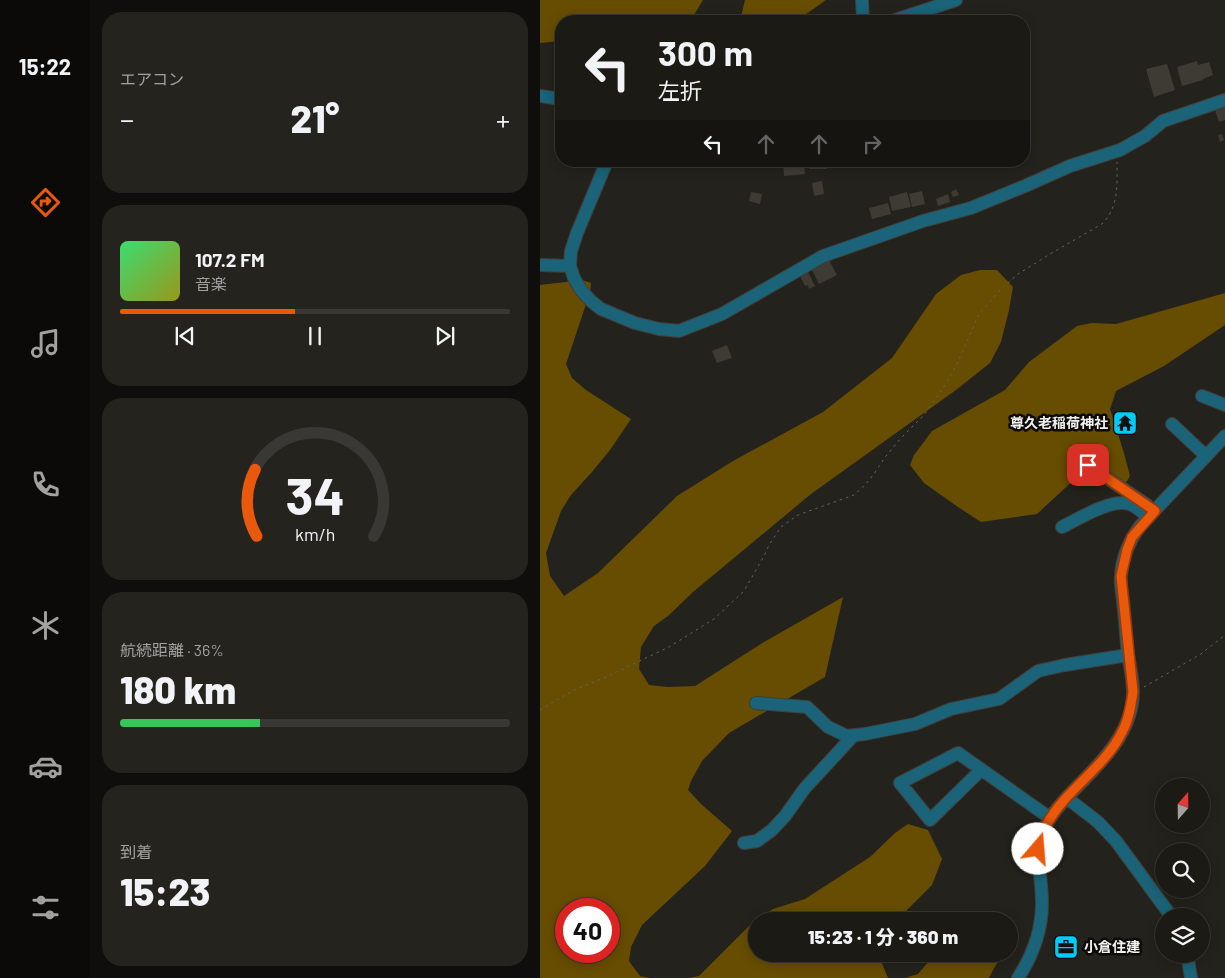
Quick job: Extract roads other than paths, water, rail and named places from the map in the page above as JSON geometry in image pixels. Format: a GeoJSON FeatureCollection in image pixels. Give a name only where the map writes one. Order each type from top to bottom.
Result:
{"type":"FeatureCollection","features":[{"type":"Feature","properties":{"kind":"street"},"geometry":{"type":"LineString","coordinates":[[862,0],[863,15]]}},
{"type":"Feature","properties":{"kind":"street"},"geometry":{"type":"LineString","coordinates":[[910,15],[956,0]]}},
{"type":"Feature","properties":{"kind":"street"},"geometry":{"type":"LineString","coordinates":[[540,96],[555,98]]}},
{"type":"Feature","properties":{"kind":"street"},"geometry":{"type":"LineString","coordinates":[[605,167],[577,233],[572,250],[570,266],[574,278],[581,290],[601,308],[636,323],[659,329],[679,330],[722,314],[823,256],[924,221],[970,208],[1070,166],[1120,150],[1145,136],[1163,121],[1225,100]]}},
{"type":"Feature","properties":{"kind":"street"},"geometry":{"type":"LineString","coordinates":[[540,265],[570,266]]}},
{"type":"Feature","properties":{"kind":"street"},"geometry":{"type":"LineString","coordinates":[[1202,396],[1225,405]]}},
{"type":"Feature","properties":{"kind":"street"},"geometry":{"type":"LineString","coordinates":[[1172,424],[1206,456]]}},
{"type":"Feature","properties":{"kind":"street"},"geometry":{"type":"LineString","coordinates":[[1018,978],[1037,942],[1041,923],[1042,903],[1038,849],[1041,838],[1050,818],[1114,746],[1123,730],[1131,704],[1133,692],[1132,672],[1128,656],[1121,576],[1127,550],[1132,537],[1225,436]]}},
{"type":"Feature","properties":{"kind":"street"},"geometry":{"type":"LineString","coordinates":[[1088,465],[1152,514]]}},
{"type":"Feature","properties":{"kind":"street"},"geometry":{"type":"LineString","coordinates":[[1062,527],[1110,504],[1122,502],[1152,514]]}},
{"type":"Feature","properties":{"kind":"street"},"geometry":{"type":"LineString","coordinates":[[756,703],[807,707],[828,727],[847,736],[865,734],[915,724],[950,709],[999,699],[1038,671],[1064,665],[1128,656]]}},
{"type":"Feature","properties":{"kind":"street"},"geometry":{"type":"LineString","coordinates":[[744,843],[757,841],[772,830],[785,816],[805,788],[854,735]]}},
{"type":"Feature","properties":{"kind":"street"},"geometry":{"type":"LineString","coordinates":[[981,770],[930,820],[900,783],[958,753],[1050,818]]}},
{"type":"Feature","properties":{"kind":"street"},"geometry":{"type":"LineString","coordinates":[[1066,798],[1098,822],[1116,841],[1165,908]]}},
{"type":"Feature","properties":{"kind":"street"},"geometry":{"type":"LineString","coordinates":[[1188,963],[1191,978]]}},
{"type":"Feature","properties":{"kind":"place","name":"尊久老稲荷神社"},"geometry":{"type":"Point","coordinates":[1125,423]}},
{"type":"Feature","properties":{"kind":"place","name":"小倉住建"},"geometry":{"type":"Point","coordinates":[1066,947]}}]}
